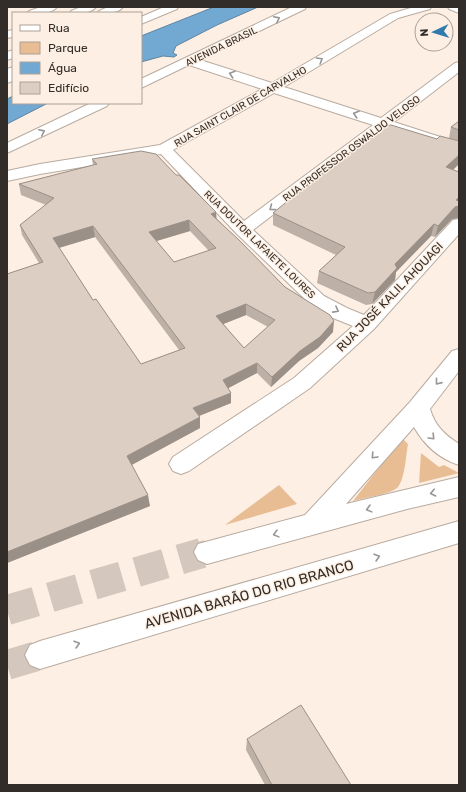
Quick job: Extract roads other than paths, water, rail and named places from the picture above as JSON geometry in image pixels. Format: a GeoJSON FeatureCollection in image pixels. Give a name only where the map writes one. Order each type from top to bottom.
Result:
{"type":"FeatureCollection","features":[{"type":"Feature","properties":{"kind":"main road"},"geometry":{"type":"LineString","coordinates":[[36,12],[52,7]]}},
{"type":"Feature","properties":{"kind":"main road"},"geometry":{"type":"LineString","coordinates":[[78,12],[91,7]]}},
{"type":"Feature","properties":{"kind":"main road"},"geometry":{"type":"LineString","coordinates":[[106,12],[118,7]]}},
{"type":"Feature","properties":{"kind":"main road"},"geometry":{"type":"LineString","coordinates":[[142,21],[173,7]]}},
{"type":"Feature","properties":{"kind":"main road","name":"AVENIDA BRASIL"},"geometry":{"type":"LineString","coordinates":[[142,84],[301,7]]}},
{"type":"Feature","properties":{"kind":"main road","name":"RUA SAINT CLAIR DE CARVALHO"},"geometry":{"type":"LineString","coordinates":[[7,176],[40,169],[164,149],[273,88],[394,16],[426,7]]}},
{"type":"Feature","properties":{"kind":"main road"},"geometry":{"type":"LineString","coordinates":[[453,7],[459,10]]}},
{"type":"Feature","properties":{"kind":"main road"},"geometry":{"type":"LineString","coordinates":[[190,61],[459,148]]}},
{"type":"Feature","properties":{"kind":"main road","name":"RUA PROFESSOR OSWALDO VELOSO"},"geometry":{"type":"LineString","coordinates":[[243,230],[385,124],[459,66]]}},
{"type":"Feature","properties":{"kind":"main road"},"geometry":{"type":"LineString","coordinates":[[7,150],[100,104]]}},
{"type":"Feature","properties":{"kind":"main road","name":"RUA DOUTOR LAFAIETE LOURES"},"geometry":{"type":"LineString","coordinates":[[164,149],[243,230],[317,300],[340,313],[367,324]]}},
{"type":"Feature","properties":{"kind":"main road","name":"RUA SAINT CLAIR DE CARVALHO"},"geometry":{"type":"LineString","coordinates":[[7,165],[14,168],[40,169]]}},
{"type":"Feature","properties":{"kind":"main road","name":"RUA JOSÉ KALIL AHOUAGI"},"geometry":{"type":"LineString","coordinates":[[181,464],[302,383],[367,324],[459,224]]}},
{"type":"Feature","properties":{"kind":"main road"},"geometry":{"type":"LineString","coordinates":[[313,524],[418,408],[459,356]]}},
{"type":"Feature","properties":{"kind":"main road"},"geometry":{"type":"LineString","coordinates":[[418,408],[421,421],[428,433],[438,443],[459,456]]}},
{"type":"Feature","properties":{"kind":"main road"},"geometry":{"type":"LineString","coordinates":[[207,552],[407,499],[459,487]]}},
{"type":"Feature","properties":{"kind":"main road","name":"AVENIDA BARÃO DO RIO BRANCO"},"geometry":{"type":"LineString","coordinates":[[40,655],[459,532]]}},
{"type":"Feature","properties":{"kind":"water"},"geometry":{"type":"Polygon","coordinates":[[[214,7],[258,7],[217,25],[176,46],[173,53],[177,55],[174,57],[163,56],[142,62],[142,36],[214,7]]]}},
{"type":"Feature","properties":{"kind":"water"},"geometry":{"type":"Polygon","coordinates":[[[12,96],[12,104],[46,104],[7,124],[7,99],[12,96]]]}},
{"type":"Feature","properties":{"kind":"tunnel"},"geometry":{"type":"LineString","coordinates":[[199,554],[207,552]]}},
{"type":"Feature","properties":{"kind":"tunnel"},"geometry":{"type":"LineString","coordinates":[[7,610],[202,553]]}},
{"type":"Feature","properties":{"kind":"tunnel"},"geometry":{"type":"LineString","coordinates":[[7,665],[40,655]]}}]}
